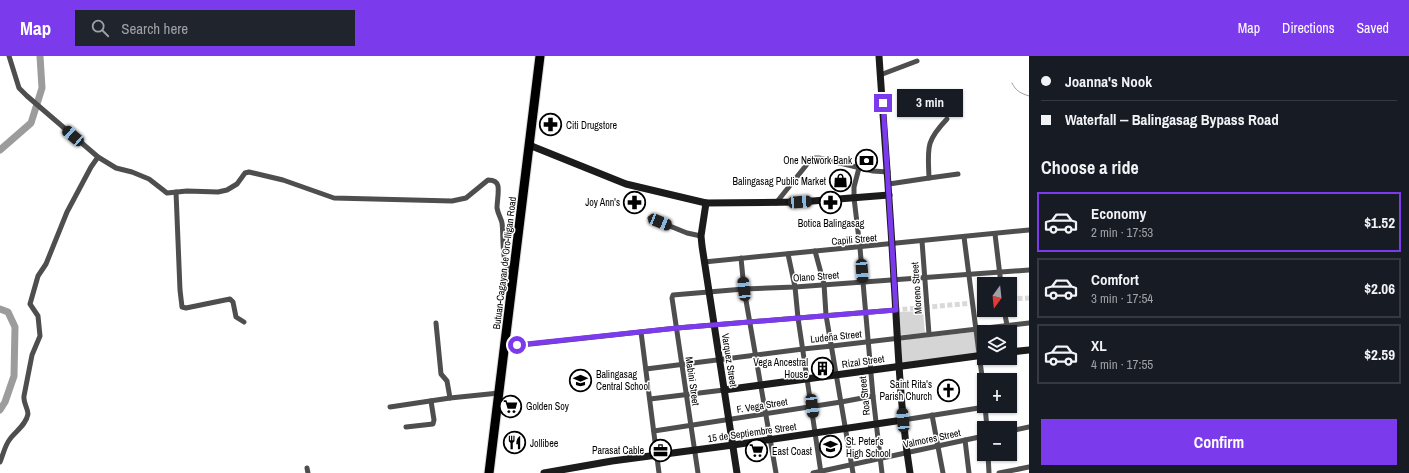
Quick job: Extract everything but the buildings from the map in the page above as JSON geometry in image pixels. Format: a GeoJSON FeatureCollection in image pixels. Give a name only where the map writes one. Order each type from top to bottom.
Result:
{"type":"FeatureCollection","features":[{"type":"Feature","properties":{"kind":"highway","name":"Butuan-Cagayan de Oro-Iligan Road"},"geometry":{"type":"LineString","coordinates":[[489,473],[540,56]]}},
{"type":"Feature","properties":{"kind":"street"},"geometry":{"type":"LineString","coordinates":[[9,56],[19,88],[44,112],[98,157],[116,168],[132,172],[149,179],[165,192],[170,194],[187,191],[218,192],[227,190],[237,184],[245,173],[249,172],[283,180],[334,198],[452,201],[466,198],[486,182],[492,180],[498,184],[497,208],[502,223],[503,246],[506,264],[508,270],[514,274]]}},
{"type":"Feature","properties":{"kind":"street"},"geometry":{"type":"LineString","coordinates":[[879,56],[889,184],[898,366],[910,473]]}},
{"type":"Feature","properties":{"kind":"street"},"geometry":{"type":"LineString","coordinates":[[880,75],[917,61]]}},
{"type":"Feature","properties":{"kind":"street"},"geometry":{"type":"LineString","coordinates":[[929,178],[928,155],[930,142],[934,133],[947,119]]}},
{"type":"Feature","properties":{"kind":"street"},"geometry":{"type":"LineString","coordinates":[[529,145],[626,184],[706,203],[776,203],[889,195]]}},
{"type":"Feature","properties":{"kind":"street"},"geometry":{"type":"LineString","coordinates":[[0,462],[9,440],[23,425],[27,416],[24,396],[32,354],[40,336],[38,316],[30,304],[37,279],[48,259],[67,212],[98,157]]}},
{"type":"Feature","properties":{"kind":"street"},"geometry":{"type":"LineString","coordinates":[[776,203],[812,158],[819,158],[873,171],[888,172]]}},
{"type":"Feature","properties":{"kind":"street","name":"Roa Street"},"geometry":{"type":"LineString","coordinates":[[859,168],[854,187],[854,198],[882,473]]}},
{"type":"Feature","properties":{"kind":"street"},"geometry":{"type":"LineString","coordinates":[[889,184],[958,174]]}},
{"type":"Feature","properties":{"kind":"street"},"geometry":{"type":"LineString","coordinates":[[176,192],[182,307],[186,308],[230,299],[233,302],[236,317],[244,322]]}},
{"type":"Feature","properties":{"kind":"street","name":"Varquez Street"},"geometry":{"type":"LineString","coordinates":[[706,203],[701,236],[708,292],[737,473]]}},
{"type":"Feature","properties":{"kind":"street"},"geometry":{"type":"LineString","coordinates":[[650,218],[687,233],[701,236]]}},
{"type":"Feature","properties":{"kind":"street","name":"Capili Street"},"geometry":{"type":"LineString","coordinates":[[704,262],[892,245],[1029,230]]}},
{"type":"Feature","properties":{"kind":"street"},"geometry":{"type":"LineString","coordinates":[[995,234],[1000,277]]}},
{"type":"Feature","properties":{"kind":"street"},"geometry":{"type":"LineString","coordinates":[[964,237],[977,337]]}},
{"type":"Feature","properties":{"kind":"street","name":"Moreno Street"},"geometry":{"type":"LineString","coordinates":[[922,241],[929,334]]}},
{"type":"Feature","properties":{"kind":"street"},"geometry":{"type":"LineString","coordinates":[[815,251],[824,284],[826,315],[854,473]]}},
{"type":"Feature","properties":{"kind":"street"},"geometry":{"type":"LineString","coordinates":[[788,254],[795,287],[798,318],[821,472]]}},
{"type":"Feature","properties":{"kind":"street"},"geometry":{"type":"LineString","coordinates":[[741,258],[744,289],[776,473]]}},
{"type":"Feature","properties":{"kind":"street","name":"Olano Street"},"geometry":{"type":"LineString","coordinates":[[676,294],[1029,270]]}},
{"type":"Feature","properties":{"kind":"street","name":"Mabini Street"},"geometry":{"type":"LineString","coordinates":[[676,294],[673,295],[672,298],[698,473]]}},
{"type":"Feature","properties":{"kind":"street"},"geometry":{"type":"LineString","coordinates":[[504,347],[677,328],[896,310]]}},
{"type":"Feature","properties":{"kind":"street"},"geometry":{"type":"LineString","coordinates":[[1005,317],[1007,325]]}},
{"type":"Feature","properties":{"kind":"street"},"geometry":{"type":"LineString","coordinates":[[436,323],[441,374],[447,383],[450,398]]}},
{"type":"Feature","properties":{"kind":"street","name":"Ludeña Street"},"geometry":{"type":"LineString","coordinates":[[1007,325],[1029,323]]}},
{"type":"Feature","properties":{"kind":"street","name":"Ludeña Street"},"geometry":{"type":"LineString","coordinates":[[646,369],[975,329]]}},
{"type":"Feature","properties":{"kind":"street"},"geometry":{"type":"LineString","coordinates":[[641,332],[659,473]]}},
{"type":"Feature","properties":{"kind":"street"},"geometry":{"type":"LineString","coordinates":[[1017,351],[1029,350]]}},
{"type":"Feature","properties":{"kind":"street","name":"Rizal Street"},"geometry":{"type":"LineString","coordinates":[[650,399],[761,386],[898,366],[977,357]]}},
{"type":"Feature","properties":{"kind":"street"},"geometry":{"type":"LineString","coordinates":[[390,407],[450,398],[499,393]]}},
{"type":"Feature","properties":{"kind":"street","name":"F. Vega Street"},"geometry":{"type":"LineString","coordinates":[[654,431],[873,396]]}},
{"type":"Feature","properties":{"kind":"street"},"geometry":{"type":"LineString","coordinates":[[406,427],[432,424],[434,420],[431,401]]}},
{"type":"Feature","properties":{"kind":"street","name":"15 de Septiembre Street"},"geometry":{"type":"LineString","coordinates":[[544,473],[586,464],[657,456],[770,440],[932,416],[977,408]]}},
{"type":"Feature","properties":{"kind":"street"},"geometry":{"type":"LineString","coordinates":[[932,416],[943,473]]}},
{"type":"Feature","properties":{"kind":"street"},"geometry":{"type":"LineString","coordinates":[[1017,430],[1029,427]]}},
{"type":"Feature","properties":{"kind":"street","name":"Valmores Street"},"geometry":{"type":"LineString","coordinates":[[813,473],[977,437]]}},
{"type":"Feature","properties":{"kind":"street"},"geometry":{"type":"LineString","coordinates":[[965,440],[969,473]]}},
{"type":"Feature","properties":{"kind":"street"},"geometry":{"type":"LineString","coordinates":[[988,461],[989,473]]}},
{"type":"Feature","properties":{"kind":"street"},"geometry":{"type":"LineString","coordinates":[[998,473],[1019,471],[1029,467]]}},
{"type":"Feature","properties":{"kind":"shaded area"},"geometry":{"type":"Polygon","coordinates":[[[923,311],[925,333],[900,335],[898,312],[923,311]]]}},
{"type":"Feature","properties":{"kind":"shaded area"},"geometry":{"type":"Polygon","coordinates":[[[974,332],[977,354],[902,363],[901,340],[974,332]]]}},
{"type":"Feature","properties":{"kind":"waterway"},"geometry":{"type":"LineString","coordinates":[[0,150],[31,123],[42,88],[40,56]]}},
{"type":"Feature","properties":{"kind":"waterway"},"geometry":{"type":"LineString","coordinates":[[1012,83],[1015,88],[1023,94],[1029,96]]}},
{"type":"Feature","properties":{"kind":"waterway"},"geometry":{"type":"LineString","coordinates":[[0,309],[8,312],[15,327],[14,376],[5,402],[0,410]]}},
{"type":"Feature","properties":{"kind":"tunnel"},"geometry":{"type":"LineString","coordinates":[[1017,299],[1029,298]]}},
{"type":"Feature","properties":{"kind":"tunnel"},"geometry":{"type":"LineString","coordinates":[[895,310],[977,303]]}},
{"type":"Feature","properties":{"kind":"place","name":"Citi Drugstore"},"geometry":{"type":"Point","coordinates":[550,125]}},
{"type":"Feature","properties":{"kind":"place","name":"One Network Bank"},"geometry":{"type":"Point","coordinates":[867,160]}},
{"type":"Feature","properties":{"kind":"place","name":"Balingasag Public Market"},"geometry":{"type":"Point","coordinates":[841,181]}},
{"type":"Feature","properties":{"kind":"place","name":"Joy Ann's"},"geometry":{"type":"Point","coordinates":[635,202]}},
{"type":"Feature","properties":{"kind":"place","name":"Botica Balingasag"},"geometry":{"type":"Point","coordinates":[831,203]}},
{"type":"Feature","properties":{"kind":"place","name":"Vega Ancestral House"},"geometry":{"type":"Point","coordinates":[823,368]}},
{"type":"Feature","properties":{"kind":"place","name":"Balingasag Central School"},"geometry":{"type":"Point","coordinates":[581,380]}},
{"type":"Feature","properties":{"kind":"place","name":"Saint Rita's Parish Church"},"geometry":{"type":"Point","coordinates":[948,390]}},
{"type":"Feature","properties":{"kind":"place","name":"Golden Soy"},"geometry":{"type":"Point","coordinates":[510,406]}},
{"type":"Feature","properties":{"kind":"place","name":"Jollibee"},"geometry":{"type":"Point","coordinates":[514,443]}},
{"type":"Feature","properties":{"kind":"place","name":"St. Peter's High School"},"geometry":{"type":"Point","coordinates":[830,447]}},
{"type":"Feature","properties":{"kind":"place","name":"Parasat Cable"},"geometry":{"type":"Point","coordinates":[660,450]}},
{"type":"Feature","properties":{"kind":"place","name":"East Coast"},"geometry":{"type":"Point","coordinates":[757,451]}},
{"type":"Feature","properties":{"kind":"route"},"geometry":{"type":"LineString","coordinates":[[517,345],[677,328],[896,310],[883,103]]}}]}
